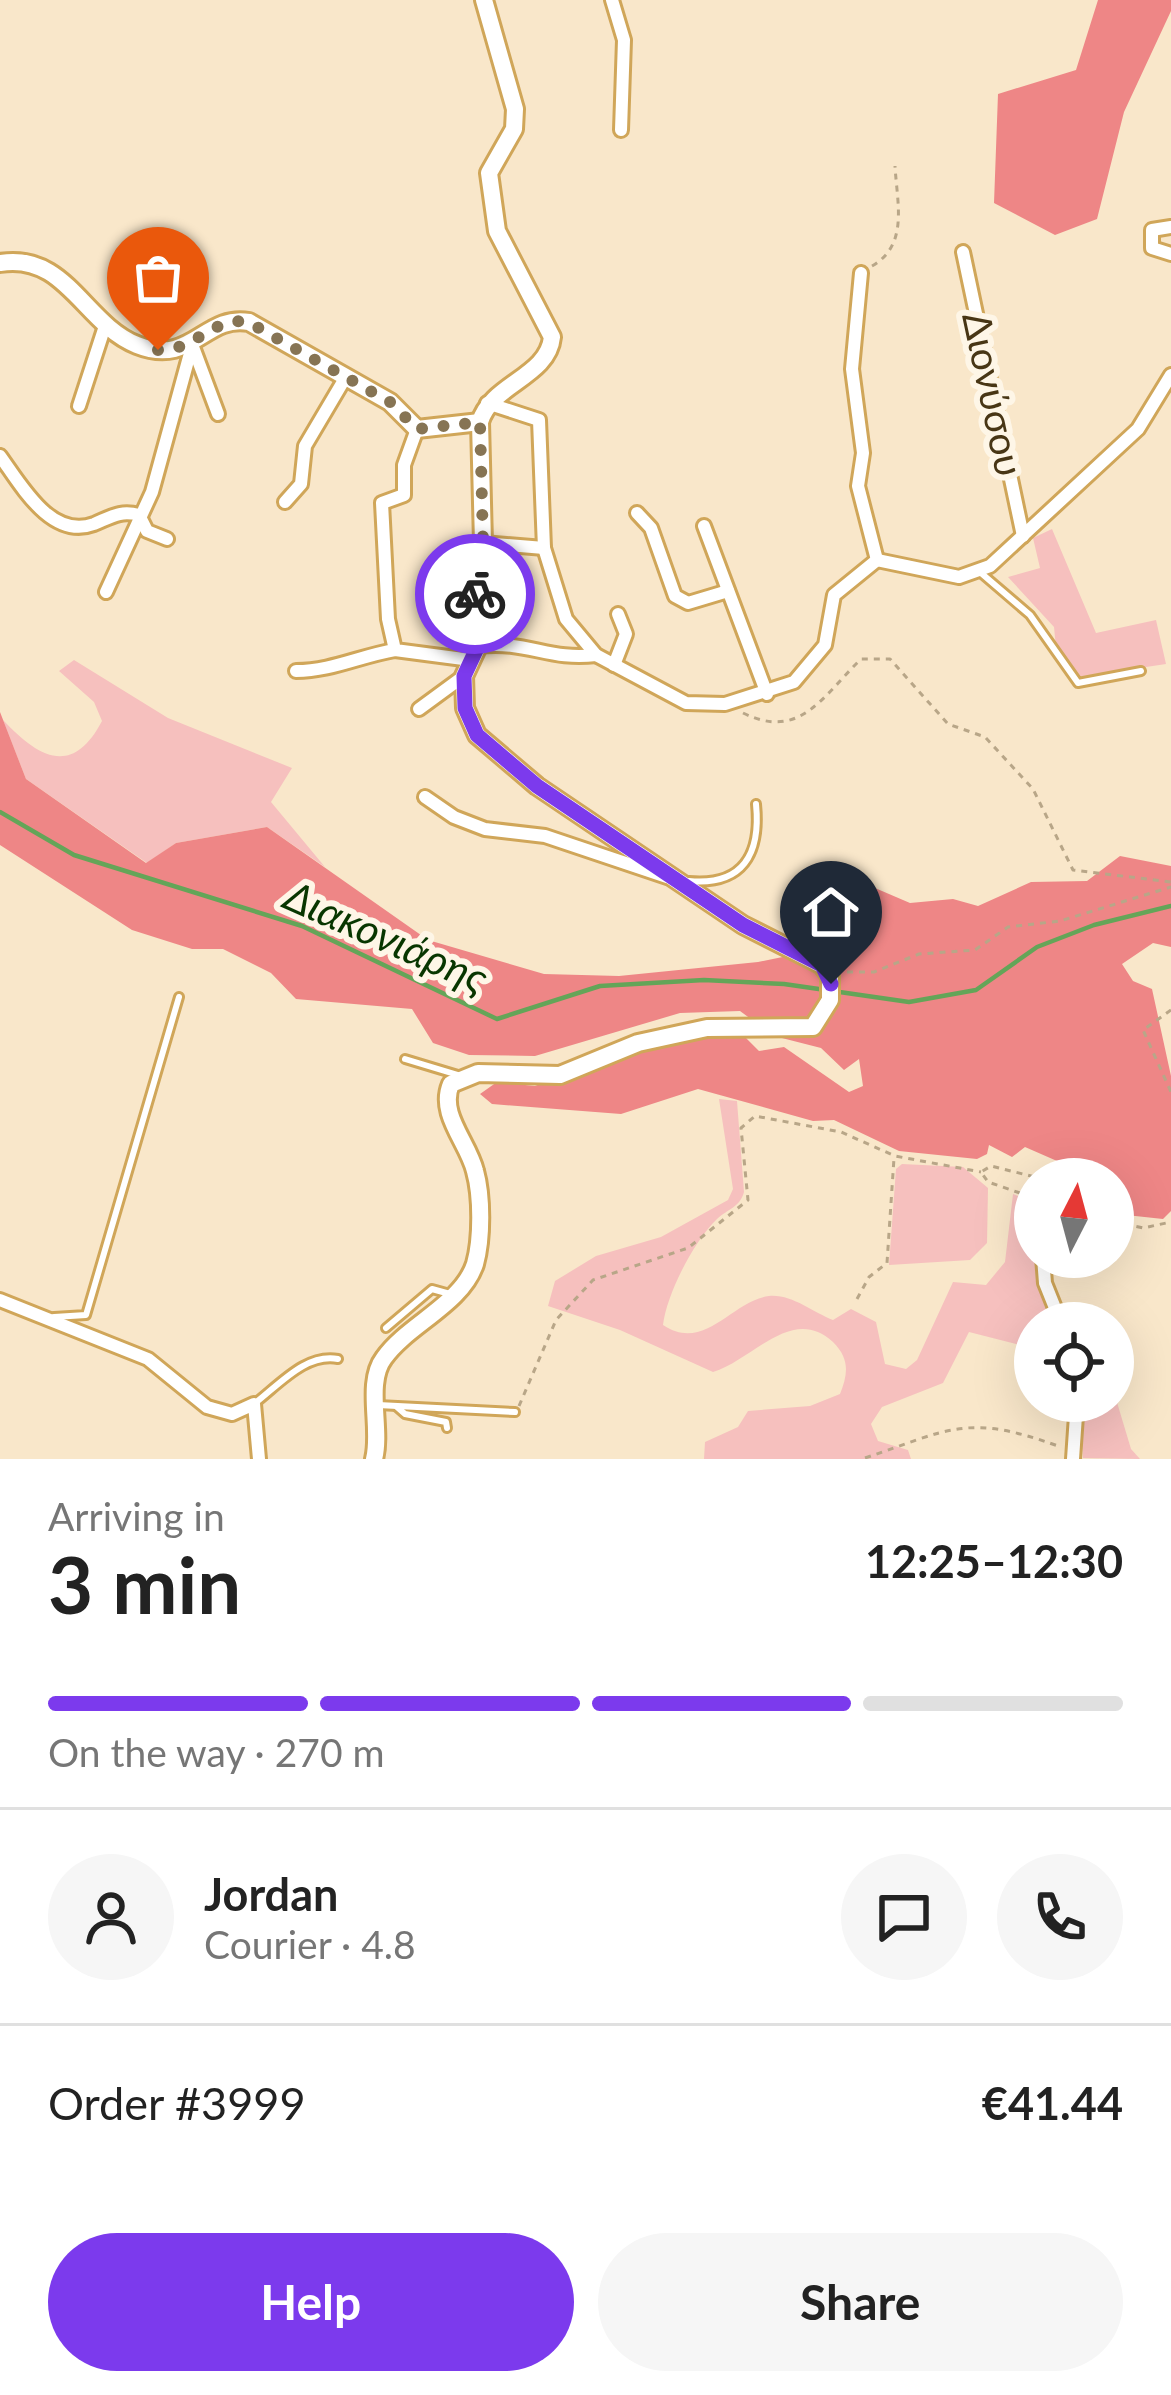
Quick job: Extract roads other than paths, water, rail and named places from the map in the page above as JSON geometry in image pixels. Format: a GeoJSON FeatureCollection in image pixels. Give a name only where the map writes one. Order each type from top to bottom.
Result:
{"type":"FeatureCollection","features":[{"type":"Feature","properties":{"kind":"main road"},"geometry":{"type":"LineString","coordinates":[[374,1459],[386,1405],[377,1370],[384,1357],[451,1295],[474,1265],[476,1172],[447,1104],[450,1087],[462,1077],[552,1077],[638,1042],[706,1028],[802,1030],[820,1021],[829,985],[537,786],[477,735],[465,708],[470,622],[483,543],[480,422],[487,403],[546,357],[551,337],[497,231],[489,173],[516,119],[483,1]]}},
{"type":"Feature","properties":{"kind":"main road"},"geometry":{"type":"LineString","coordinates":[[0,263],[26,263],[55,274],[105,326],[144,348],[173,351],[192,346],[216,327],[248,322],[390,402],[417,429],[480,422]]}},
{"type":"Feature","properties":{"kind":"street"},"geometry":{"type":"LineString","coordinates":[[612,0],[624,40],[621,130]]}},
{"type":"Feature","properties":{"kind":"street"},"geometry":{"type":"LineString","coordinates":[[1171,227],[1152,230],[1152,248],[1171,254]]}},
{"type":"Feature","properties":{"kind":"street","name":"Διονύσου"},"geometry":{"type":"LineString","coordinates":[[963,251],[1023,536]]}},
{"type":"Feature","properties":{"kind":"street"},"geometry":{"type":"LineString","coordinates":[[861,274],[853,370],[863,453],[858,486],[878,560]]}},
{"type":"Feature","properties":{"kind":"street"},"geometry":{"type":"LineString","coordinates":[[79,406],[105,326]]}},
{"type":"Feature","properties":{"kind":"street"},"geometry":{"type":"LineString","coordinates":[[192,346],[218,414]]}},
{"type":"Feature","properties":{"kind":"street"},"geometry":{"type":"LineString","coordinates":[[106,592],[152,492],[192,346]]}},
{"type":"Feature","properties":{"kind":"street"},"geometry":{"type":"LineString","coordinates":[[878,560],[959,577],[978,570],[1023,536],[1138,429],[1171,375]]}},
{"type":"Feature","properties":{"kind":"street"},"geometry":{"type":"LineString","coordinates":[[285,502],[301,484],[305,446],[344,380]]}},
{"type":"Feature","properties":{"kind":"street"},"geometry":{"type":"LineString","coordinates":[[487,403],[539,420],[544,548],[566,619],[596,655],[686,704],[725,704],[794,682],[825,645],[834,595],[878,560]]}},
{"type":"Feature","properties":{"kind":"street"},"geometry":{"type":"LineString","coordinates":[[394,650],[382,503],[404,495],[404,465],[417,429]]}},
{"type":"Feature","properties":{"kind":"street"},"geometry":{"type":"LineString","coordinates":[[0,456],[34,500],[63,525],[88,526],[118,513],[139,515]]}},
{"type":"Feature","properties":{"kind":"street"},"geometry":{"type":"LineString","coordinates":[[637,513],[651,528],[675,596],[688,603],[728,591]]}},
{"type":"Feature","properties":{"kind":"street"},"geometry":{"type":"LineString","coordinates":[[139,515],[147,531],[167,539]]}},
{"type":"Feature","properties":{"kind":"street"},"geometry":{"type":"LineString","coordinates":[[704,526],[766,694]]}},
{"type":"Feature","properties":{"kind":"street"},"geometry":{"type":"LineString","coordinates":[[483,543],[544,548]]}},
{"type":"Feature","properties":{"kind":"street"},"geometry":{"type":"LineString","coordinates":[[614,664],[626,634],[618,614]]}},
{"type":"Feature","properties":{"kind":"street"},"geometry":{"type":"LineString","coordinates":[[419,709],[471,660],[515,641],[556,656],[596,655]]}},
{"type":"Feature","properties":{"kind":"street"},"geometry":{"type":"LineString","coordinates":[[296,671],[326,671],[350,658],[394,650],[471,660]]}},
{"type":"Feature","properties":{"kind":"street"},"geometry":{"type":"LineString","coordinates":[[425,797],[484,829],[545,836],[623,866],[680,880]]}},
{"type":"Feature","properties":{"kind":"street"},"geometry":{"type":"LineString","coordinates":[[0,1300],[148,1358],[207,1407],[232,1414],[254,1404],[259,1459]]}},
{"type":"Feature","properties":{"kind":"street"},"geometry":{"type":"LineString","coordinates":[[1074,1456],[1076,1422]]}},
{"type":"Feature","properties":{"kind":"lane"},"geometry":{"type":"LineString","coordinates":[[978,570],[1030,615],[1078,683],[1141,671]]}},
{"type":"Feature","properties":{"kind":"lane"},"geometry":{"type":"LineString","coordinates":[[680,880],[721,881],[741,872],[756,840],[756,804]]}},
{"type":"Feature","properties":{"kind":"lane"},"geometry":{"type":"LineString","coordinates":[[45,1317],[86,1315],[179,998]]}},
{"type":"Feature","properties":{"kind":"lane"},"geometry":{"type":"LineString","coordinates":[[405,1059],[462,1077]]}},
{"type":"Feature","properties":{"kind":"lane"},"geometry":{"type":"LineString","coordinates":[[386,1328],[432,1289],[451,1295]]}},
{"type":"Feature","properties":{"kind":"lane"},"geometry":{"type":"LineString","coordinates":[[254,1404],[304,1364],[322,1356],[338,1359]]}},
{"type":"Feature","properties":{"kind":"lane"},"geometry":{"type":"LineString","coordinates":[[386,1405],[515,1412]]}},
{"type":"Feature","properties":{"kind":"lane"},"geometry":{"type":"LineString","coordinates":[[386,1405],[446,1423],[447,1428]]}},
{"type":"Feature","properties":{"kind":"waterway","name":"Διακονιάρης"},"geometry":{"type":"LineString","coordinates":[[0,812],[74,855],[302,926],[497,1019],[600,986],[704,980],[784,984],[909,1002],[976,990],[1037,947],[1094,925],[1171,906]]}}]}
